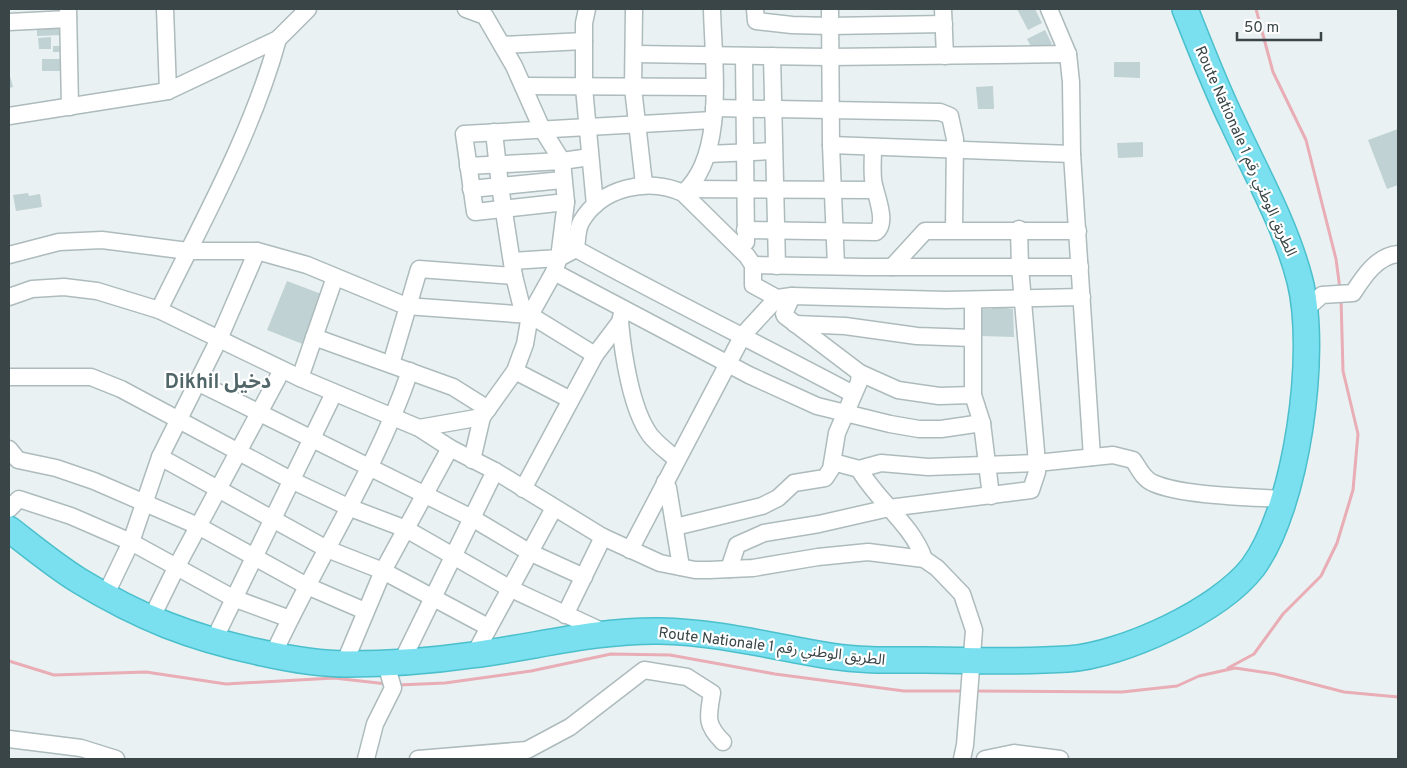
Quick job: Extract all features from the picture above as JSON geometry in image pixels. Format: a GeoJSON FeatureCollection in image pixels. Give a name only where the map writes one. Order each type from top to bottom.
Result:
{"type":"FeatureCollection","features":[{"type":"Feature","properties":{"kind":"highway","name":"Route Nationale الطريق الوطني رقم 1"},"geometry":{"type":"LineString","coordinates":[[9,529],[73,577],[105,596],[151,619],[213,642],[273,655],[344,664],[394,664],[474,655],[606,633],[687,632],[832,656],[971,665],[1074,658],[1116,648],[1185,620],[1200,611],[1244,577],[1265,548],[1292,465],[1305,386],[1308,330],[1299,278],[1286,238],[1218,91],[1185,9]]}},
{"type":"Feature","properties":{"kind":"street"},"geometry":{"type":"LineString","coordinates":[[165,9],[168,91]]}},
{"type":"Feature","properties":{"kind":"street"},"geometry":{"type":"LineString","coordinates":[[9,116],[168,91],[278,40],[308,9]]}},
{"type":"Feature","properties":{"kind":"street"},"geometry":{"type":"LineString","coordinates":[[466,9],[489,12],[502,45],[542,129],[562,162],[562,180],[566,202],[556,265],[530,315],[525,344],[515,371],[485,413],[472,460]]}},
{"type":"Feature","properties":{"kind":"street"},"geometry":{"type":"LineString","coordinates":[[587,9],[584,41],[584,88],[586,128],[595,205]]}},
{"type":"Feature","properties":{"kind":"street"},"geometry":{"type":"LineString","coordinates":[[634,9],[635,54],[633,88],[644,184]]}},
{"type":"Feature","properties":{"kind":"street"},"geometry":{"type":"LineString","coordinates":[[686,191],[703,166],[708,154],[713,114],[712,9]]}},
{"type":"Feature","properties":{"kind":"street"},"geometry":{"type":"LineString","coordinates":[[755,9],[755,20],[759,22],[830,26],[944,17],[945,56]]}},
{"type":"Feature","properties":{"kind":"street"},"geometry":{"type":"LineString","coordinates":[[830,9],[829,57],[832,188],[836,266]]}},
{"type":"Feature","properties":{"kind":"street"},"geometry":{"type":"LineString","coordinates":[[1048,9],[1068,54],[1071,82],[1072,154],[1092,457]]}},
{"type":"Feature","properties":{"kind":"street"},"geometry":{"type":"LineString","coordinates":[[9,22],[68,14],[70,106]]}},
{"type":"Feature","properties":{"kind":"street"},"geometry":{"type":"LineString","coordinates":[[159,310],[248,128],[267,79],[278,40]]}},
{"type":"Feature","properties":{"kind":"street"},"geometry":{"type":"LineString","coordinates":[[502,45],[584,41]]}},
{"type":"Feature","properties":{"kind":"street"},"geometry":{"type":"LineString","coordinates":[[635,54],[829,57],[1068,54]]}},
{"type":"Feature","properties":{"kind":"street"},"geometry":{"type":"LineString","coordinates":[[744,56],[745,230],[753,285],[784,297],[973,300],[1082,296]]}},
{"type":"Feature","properties":{"kind":"street"},"geometry":{"type":"LineString","coordinates":[[772,56],[777,266]]}},
{"type":"Feature","properties":{"kind":"street"},"geometry":{"type":"LineString","coordinates":[[523,86],[633,88],[713,86]]}},
{"type":"Feature","properties":{"kind":"street"},"geometry":{"type":"LineString","coordinates":[[566,202],[475,212],[464,134],[637,124],[744,110],[831,109],[945,114],[950,116],[953,121],[954,230]]}},
{"type":"Feature","properties":{"kind":"street"},"geometry":{"type":"LineString","coordinates":[[494,132],[500,186],[520,304],[530,315],[594,355]]}},
{"type":"Feature","properties":{"kind":"street"},"geometry":{"type":"LineString","coordinates":[[831,145],[1072,154]]}},
{"type":"Feature","properties":{"kind":"street"},"geometry":{"type":"LineString","coordinates":[[745,230],[876,232],[880,229],[879,203],[873,177],[873,147]]}},
{"type":"Feature","properties":{"kind":"street"},"geometry":{"type":"LineString","coordinates":[[708,154],[773,151]]}},
{"type":"Feature","properties":{"kind":"street"},"geometry":{"type":"LineString","coordinates":[[468,166],[498,163],[562,162],[590,157]]}},
{"type":"Feature","properties":{"kind":"street"},"geometry":{"type":"LineString","coordinates":[[471,189],[562,180]]}},
{"type":"Feature","properties":{"kind":"street"},"geometry":{"type":"LineString","coordinates":[[391,364],[406,306],[419,269],[513,268],[556,265],[576,249],[580,224],[595,205],[615,193],[644,184],[686,191],[832,188],[875,190]]}},
{"type":"Feature","properties":{"kind":"street"},"geometry":{"type":"LineString","coordinates":[[686,191],[750,261],[777,266],[1080,267]]}},
{"type":"Feature","properties":{"kind":"street"},"geometry":{"type":"LineString","coordinates":[[892,267],[925,231],[1019,229],[1078,231]]}},
{"type":"Feature","properties":{"kind":"street"},"geometry":{"type":"LineString","coordinates":[[728,569],[737,545],[764,533],[1031,490],[1036,478],[1037,462],[1020,267],[1019,229]]}},
{"type":"Feature","properties":{"kind":"street"},"geometry":{"type":"LineString","coordinates":[[9,255],[59,242],[102,240],[188,251],[257,251],[307,265],[406,306],[530,315]]}},
{"type":"Feature","properties":{"kind":"street"},"geometry":{"type":"LineString","coordinates":[[576,249],[691,312],[743,335],[854,394]]}},
{"type":"Feature","properties":{"kind":"street"},"geometry":{"type":"LineString","coordinates":[[105,596],[131,542],[160,458],[219,339],[257,251]]}},
{"type":"Feature","properties":{"kind":"street"},"geometry":{"type":"LineString","coordinates":[[1305,310],[1322,295],[1353,293],[1378,262],[1388,255],[1398,254]]}},
{"type":"Feature","properties":{"kind":"street"},"geometry":{"type":"LineString","coordinates":[[556,265],[621,316],[729,364],[800,399],[845,413],[918,429],[941,429],[982,423]]}},
{"type":"Feature","properties":{"kind":"street"},"geometry":{"type":"LineString","coordinates":[[300,378],[335,277]]}},
{"type":"Feature","properties":{"kind":"street"},"geometry":{"type":"LineString","coordinates":[[9,298],[32,289],[64,287],[97,291],[159,310],[334,394],[418,428],[450,448],[495,471],[603,537],[660,562],[695,570],[763,567],[818,557],[868,552],[924,559],[937,568],[962,594],[974,630],[964,752]]}},
{"type":"Feature","properties":{"kind":"street"},"geometry":{"type":"LineString","coordinates":[[630,550],[676,459],[743,335],[784,297]]}},
{"type":"Feature","properties":{"kind":"street"},"geometry":{"type":"LineString","coordinates":[[784,297],[784,314],[795,324],[832,349],[860,373],[898,390],[917,394],[973,396]]}},
{"type":"Feature","properties":{"kind":"street"},"geometry":{"type":"LineString","coordinates":[[973,300],[973,396],[982,423],[991,496]]}},
{"type":"Feature","properties":{"kind":"street"},"geometry":{"type":"LineString","coordinates":[[523,489],[569,399],[594,355],[621,316]]}},
{"type":"Feature","properties":{"kind":"street"},"geometry":{"type":"LineString","coordinates":[[621,316],[623,352],[635,400],[650,435],[676,459]]}},
{"type":"Feature","properties":{"kind":"street"},"geometry":{"type":"LineString","coordinates":[[795,324],[861,327],[917,336],[972,338]]}},
{"type":"Feature","properties":{"kind":"street"},"geometry":{"type":"LineString","coordinates":[[314,337],[452,387],[485,413]]}},
{"type":"Feature","properties":{"kind":"street"},"geometry":{"type":"LineString","coordinates":[[151,619],[258,411],[282,370]]}},
{"type":"Feature","properties":{"kind":"street"},"geometry":{"type":"LineString","coordinates":[[273,655],[307,586],[370,468],[394,417],[410,371]]}},
{"type":"Feature","properties":{"kind":"street"},"geometry":{"type":"LineString","coordinates":[[515,371],[569,399]]}},
{"type":"Feature","properties":{"kind":"street"},"geometry":{"type":"LineString","coordinates":[[675,527],[762,506],[778,498],[794,483],[825,478],[829,474],[833,462],[837,433],[859,382],[860,373]]}},
{"type":"Feature","properties":{"kind":"street"},"geometry":{"type":"LineString","coordinates":[[9,379],[91,377],[121,389],[291,480],[348,507],[406,529],[509,588],[606,633]]}},
{"type":"Feature","properties":{"kind":"street"},"geometry":{"type":"LineString","coordinates":[[197,382],[234,402],[258,411],[472,518],[529,552],[584,576]]}},
{"type":"Feature","properties":{"kind":"street"},"geometry":{"type":"LineString","coordinates":[[213,642],[334,394]]}},
{"type":"Feature","properties":{"kind":"street"},"geometry":{"type":"LineString","coordinates":[[418,428],[485,413]]}},
{"type":"Feature","properties":{"kind":"street"},"geometry":{"type":"LineString","coordinates":[[344,664],[383,571],[450,448]]}},
{"type":"Feature","properties":{"kind":"street"},"geometry":{"type":"LineString","coordinates":[[833,462],[859,469],[881,463],[928,467],[1037,462],[1113,455],[1133,460],[1145,478],[1163,486],[1219,494],[1282,499]]}},
{"type":"Feature","properties":{"kind":"street"},"geometry":{"type":"LineString","coordinates":[[160,458],[328,549],[383,571],[434,596],[488,627]]}},
{"type":"Feature","properties":{"kind":"street"},"geometry":{"type":"LineString","coordinates":[[12,459],[56,468],[145,502],[198,526],[253,558],[307,586],[365,611]]}},
{"type":"Feature","properties":{"kind":"street"},"geometry":{"type":"LineString","coordinates":[[859,469],[868,485],[918,543],[924,559]]}},
{"type":"Feature","properties":{"kind":"street"},"geometry":{"type":"LineString","coordinates":[[366,759],[375,724],[393,688],[394,664],[434,596],[495,471]]}},
{"type":"Feature","properties":{"kind":"street"},"geometry":{"type":"LineString","coordinates":[[665,482],[668,488],[681,567]]}},
{"type":"Feature","properties":{"kind":"street"},"geometry":{"type":"LineString","coordinates":[[9,509],[19,499],[71,516],[131,542],[233,598],[290,619]]}},
{"type":"Feature","properties":{"kind":"street"},"geometry":{"type":"LineString","coordinates":[[474,655],[554,508]]}},
{"type":"Feature","properties":{"kind":"street"},"geometry":{"type":"LineString","coordinates":[[565,615],[603,537]]}},
{"type":"Feature","properties":{"kind":"street"},"geometry":{"type":"LineString","coordinates":[[418,759],[527,750],[570,728],[644,670],[688,677],[712,693],[708,718],[712,731],[723,742]]}},
{"type":"Feature","properties":{"kind":"street"},"geometry":{"type":"LineString","coordinates":[[9,739],[81,748],[116,759]]}},
{"type":"Feature","properties":{"kind":"street"},"geometry":{"type":"LineString","coordinates":[[985,759],[1014,753],[1060,759]]}},
{"type":"Feature","properties":{"kind":"building"},"geometry":{"type":"Polygon","coordinates":[[[1017,9],[1035,9],[1042,23],[1028,30],[1017,9]]]}},
{"type":"Feature","properties":{"kind":"building"},"geometry":{"type":"Polygon","coordinates":[[[62,24],[63,35],[37,36],[37,25],[62,24]]]}},
{"type":"Feature","properties":{"kind":"building"},"geometry":{"type":"Polygon","coordinates":[[[1045,30],[1052,44],[1034,52],[1027,39],[1045,30]]]}},
{"type":"Feature","properties":{"kind":"building"},"geometry":{"type":"Polygon","coordinates":[[[51,37],[51,49],[39,49],[38,38],[51,37]]]}},
{"type":"Feature","properties":{"kind":"building"},"geometry":{"type":"Polygon","coordinates":[[[53,46],[60,46],[61,52],[53,52],[53,46]]]}},
{"type":"Feature","properties":{"kind":"building"},"geometry":{"type":"Polygon","coordinates":[[[42,59],[61,59],[61,71],[42,71],[42,59]]]}},
{"type":"Feature","properties":{"kind":"building"},"geometry":{"type":"Polygon","coordinates":[[[1114,62],[1140,62],[1140,78],[1114,77],[1114,62]]]}},
{"type":"Feature","properties":{"kind":"building"},"geometry":{"type":"Polygon","coordinates":[[[9,72],[13,87],[9,88],[9,72]]]}},
{"type":"Feature","properties":{"kind":"building"},"geometry":{"type":"Polygon","coordinates":[[[993,86],[994,109],[978,109],[976,87],[993,86]]]}},
{"type":"Feature","properties":{"kind":"building"},"geometry":{"type":"Polygon","coordinates":[[[1398,129],[1398,185],[1387,189],[1368,140],[1398,129]]]}},
{"type":"Feature","properties":{"kind":"building"},"geometry":{"type":"Polygon","coordinates":[[[1143,142],[1143,157],[1118,158],[1117,143],[1143,142]]]}},
{"type":"Feature","properties":{"kind":"building"},"geometry":{"type":"Polygon","coordinates":[[[28,193],[29,196],[40,194],[42,207],[16,211],[13,195],[28,193]]]}},
{"type":"Feature","properties":{"kind":"building"},"geometry":{"type":"Polygon","coordinates":[[[287,281],[324,295],[305,345],[267,330],[287,281]]]}},
{"type":"Feature","properties":{"kind":"building"},"geometry":{"type":"Polygon","coordinates":[[[992,306],[1013,309],[1014,337],[980,336],[977,309],[992,309],[992,306]]]}},
{"type":"Feature","properties":{"kind":"waterway"},"geometry":{"type":"LineString","coordinates":[[1256,9],[1273,72],[1306,140],[1336,259],[1340,289]]}},
{"type":"Feature","properties":{"kind":"waterway"},"geometry":{"type":"LineString","coordinates":[[1228,668],[1254,654],[1283,614],[1321,576],[1337,543],[1353,490],[1358,434],[1343,371],[1341,298]]}},
{"type":"Feature","properties":{"kind":"waterway"},"geometry":{"type":"LineString","coordinates":[[398,685],[445,683],[531,671],[611,654],[670,655],[775,674],[904,691],[964,691]]}},
{"type":"Feature","properties":{"kind":"waterway"},"geometry":{"type":"LineString","coordinates":[[9,661],[54,675],[146,672],[226,684],[334,678],[387,684]]}},
{"type":"Feature","properties":{"kind":"waterway"},"geometry":{"type":"LineString","coordinates":[[975,691],[1122,692],[1177,686],[1199,676],[1235,668],[1275,674],[1344,692],[1398,697]]}},
{"type":"Feature","properties":{"kind":"district","name":"Dikhil دخيل"},"geometry":{"type":"Point","coordinates":[218,381]}}]}
